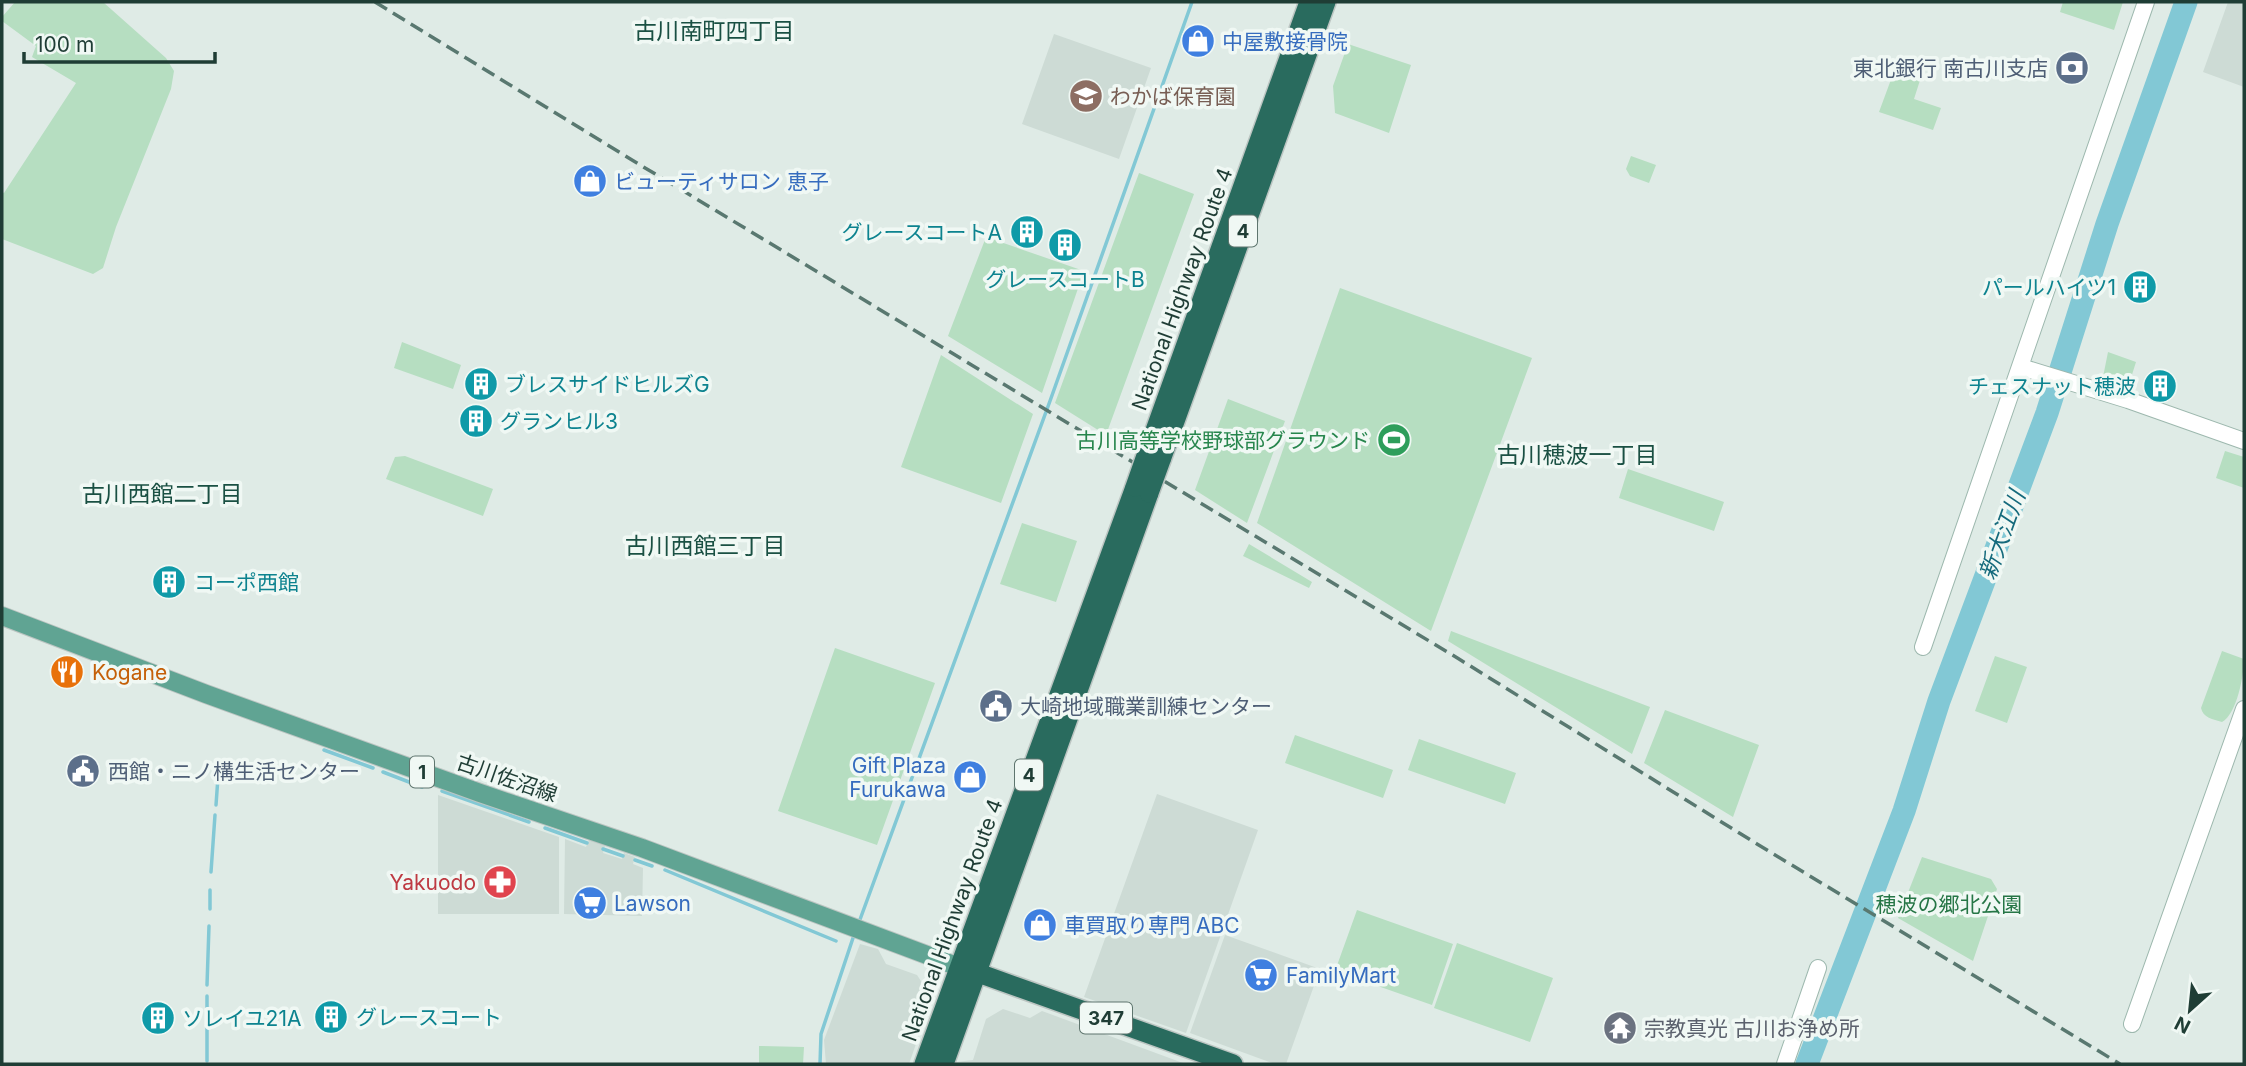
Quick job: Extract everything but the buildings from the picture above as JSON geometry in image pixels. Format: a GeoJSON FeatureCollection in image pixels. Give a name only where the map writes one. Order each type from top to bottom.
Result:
{"type":"FeatureCollection","features":[{"type":"Feature","properties":{"kind":"highway","name":"National Highway Route 4"},"geometry":{"type":"LineString","coordinates":[[1155,455],[1309,2]]}},
{"type":"Feature","properties":{"kind":"highway","name":"National Highway Route 4"},"geometry":{"type":"LineString","coordinates":[[924,1064],[968,970],[1142,490],[1326,2]]}},
{"type":"Feature","properties":{"kind":"highway","name":"National Highway Route 4"},"geometry":{"type":"LineString","coordinates":[[944,1064],[968,970]]}},
{"type":"Feature","properties":{"kind":"highway","name":"347"},"geometry":{"type":"LineString","coordinates":[[968,970],[1233,1064]]}},
{"type":"Feature","properties":{"kind":"main road","name":"古川佐沼線"},"geometry":{"type":"LineString","coordinates":[[2,616],[206,694],[642,848],[968,970]]}},
{"type":"Feature","properties":{"kind":"street"},"geometry":{"type":"LineString","coordinates":[[1923,647],[2146,2]]}},
{"type":"Feature","properties":{"kind":"street"},"geometry":{"type":"LineString","coordinates":[[2021,367],[2244,441]]}},
{"type":"Feature","properties":{"kind":"street"},"geometry":{"type":"LineString","coordinates":[[2132,1024],[2244,709]]}},
{"type":"Feature","properties":{"kind":"street"},"geometry":{"type":"LineString","coordinates":[[1785,1064],[1818,968]]}},
{"type":"Feature","properties":{"kind":"shaded area"},"geometry":{"type":"Polygon","coordinates":[[[2228,2],[2244,2],[2244,87],[2203,72],[2228,2]]]}},
{"type":"Feature","properties":{"kind":"shaded area","name":"わかば保育園"},"geometry":{"type":"Polygon","coordinates":[[[1054,34],[1151,68],[1119,159],[1022,124],[1054,34]]]}},
{"type":"Feature","properties":{"kind":"shaded area"},"geometry":{"type":"Polygon","coordinates":[[[1157,794],[1258,830],[1186,1033],[1084,997],[1157,794]]]}},
{"type":"Feature","properties":{"kind":"shaded area"},"geometry":{"type":"Polygon","coordinates":[[[438,795],[559,837],[559,914],[438,914],[438,795]]]}},
{"type":"Feature","properties":{"kind":"shaded area"},"geometry":{"type":"Polygon","coordinates":[[[565,839],[586,847],[589,840],[605,846],[603,853],[622,859],[624,853],[635,857],[633,864],[643,868],[642,916],[564,914],[565,839]]]}},
{"type":"Feature","properties":{"kind":"shaded area"},"geometry":{"type":"Polygon","coordinates":[[[1225,935],[1320,969],[1286,1064],[1275,1064],[1190,1033],[1225,935]]]}},
{"type":"Feature","properties":{"kind":"shaded area"},"geometry":{"type":"Polygon","coordinates":[[[860,944],[878,949],[886,964],[917,975],[932,998],[909,1064],[826,1064],[824,1040],[860,944]]]}},
{"type":"Feature","properties":{"kind":"shaded area"},"geometry":{"type":"Polygon","coordinates":[[[1003,1009],[1030,1018],[1042,1011],[1183,1063],[955,1064],[973,1060],[986,1019],[1003,1009]]]}},
{"type":"Feature","properties":{"kind":"green space"},"geometry":{"type":"Polygon","coordinates":[[[15,2],[103,2],[166,58],[174,71],[171,89],[116,227],[103,268],[93,274],[2,239],[2,192],[4,193],[76,83],[32,57],[36,46],[2,21],[2,17],[15,2]]]}},
{"type":"Feature","properties":{"kind":"green space"},"geometry":{"type":"Polygon","coordinates":[[[2063,2],[2123,2],[2114,30],[2060,12],[2063,2]]]}},
{"type":"Feature","properties":{"kind":"green space"},"geometry":{"type":"Polygon","coordinates":[[[1348,44],[1411,65],[1389,133],[1335,113],[1333,86],[1348,44]]]}},
{"type":"Feature","properties":{"kind":"green space"},"geometry":{"type":"Polygon","coordinates":[[[1896,66],[1922,74],[1914,99],[1941,108],[1933,130],[1879,112],[1896,66]]]}},
{"type":"Feature","properties":{"kind":"green space"},"geometry":{"type":"Polygon","coordinates":[[[1631,156],[1656,165],[1649,183],[1630,176],[1626,169],[1631,156]]]}},
{"type":"Feature","properties":{"kind":"green space"},"geometry":{"type":"Polygon","coordinates":[[[1139,173],[1194,194],[1106,435],[1055,403],[1139,173]]]}},
{"type":"Feature","properties":{"kind":"green space"},"geometry":{"type":"Polygon","coordinates":[[[986,237],[1084,271],[1042,393],[948,336],[986,237]]]}},
{"type":"Feature","properties":{"kind":"green space","name":"古川高等学校野球部グラウンド"},"geometry":{"type":"Polygon","coordinates":[[[1340,288],[1532,358],[1431,631],[1257,523],[1340,288]]]}},
{"type":"Feature","properties":{"kind":"green space"},"geometry":{"type":"Polygon","coordinates":[[[402,342],[461,365],[453,389],[394,368],[402,342]]]}},
{"type":"Feature","properties":{"kind":"green space"},"geometry":{"type":"Polygon","coordinates":[[[2108,352],[2136,362],[2130,381],[2123,384],[2103,377],[2108,352]]]}},
{"type":"Feature","properties":{"kind":"green space"},"geometry":{"type":"Polygon","coordinates":[[[941,355],[1033,414],[1001,503],[901,467],[941,355]]]}},
{"type":"Feature","properties":{"kind":"green space"},"geometry":{"type":"Polygon","coordinates":[[[1228,399],[1285,421],[1247,523],[1195,490],[1228,399]]]}},
{"type":"Feature","properties":{"kind":"green space"},"geometry":{"type":"Polygon","coordinates":[[[2225,451],[2244,457],[2244,488],[2216,478],[2225,451]]]}},
{"type":"Feature","properties":{"kind":"green space"},"geometry":{"type":"Polygon","coordinates":[[[405,456],[493,489],[483,516],[386,479],[395,457],[405,456]]]}},
{"type":"Feature","properties":{"kind":"green space"},"geometry":{"type":"Polygon","coordinates":[[[1628,469],[1724,502],[1714,531],[1619,498],[1628,469]]]}},
{"type":"Feature","properties":{"kind":"green space"},"geometry":{"type":"Polygon","coordinates":[[[1022,523],[1077,541],[1056,602],[1000,584],[1022,523]]]}},
{"type":"Feature","properties":{"kind":"green space"},"geometry":{"type":"Polygon","coordinates":[[[1249,544],[1312,582],[1309,588],[1243,556],[1249,544]]]}},
{"type":"Feature","properties":{"kind":"green space"},"geometry":{"type":"Polygon","coordinates":[[[1451,631],[1650,707],[1632,754],[1448,641],[1451,631]]]}},
{"type":"Feature","properties":{"kind":"green space"},"geometry":{"type":"Polygon","coordinates":[[[835,648],[935,683],[877,845],[778,811],[835,648]]]}},
{"type":"Feature","properties":{"kind":"green space"},"geometry":{"type":"Polygon","coordinates":[[[2222,651],[2244,659],[2236,703],[2222,722],[2206,716],[2201,708],[2222,651]]]}},
{"type":"Feature","properties":{"kind":"green space"},"geometry":{"type":"Polygon","coordinates":[[[1995,656],[2027,667],[2007,723],[1975,711],[1995,656]]]}},
{"type":"Feature","properties":{"kind":"green space"},"geometry":{"type":"Polygon","coordinates":[[[1665,710],[1759,745],[1733,817],[1644,763],[1665,710]]]}},
{"type":"Feature","properties":{"kind":"green space"},"geometry":{"type":"Polygon","coordinates":[[[1295,735],[1393,770],[1383,798],[1285,763],[1295,735]]]}},
{"type":"Feature","properties":{"kind":"green space"},"geometry":{"type":"Polygon","coordinates":[[[1419,739],[1516,773],[1505,804],[1408,770],[1419,739]]]}},
{"type":"Feature","properties":{"kind":"green space","name":"穂波の郷北公園"},"geometry":{"type":"Polygon","coordinates":[[[1922,857],[1991,879],[1997,889],[1973,961],[1898,918],[1922,857]]]}},
{"type":"Feature","properties":{"kind":"green space"},"geometry":{"type":"Polygon","coordinates":[[[1357,910],[1453,944],[1432,1005],[1335,971],[1357,910]]]}},
{"type":"Feature","properties":{"kind":"green space"},"geometry":{"type":"Polygon","coordinates":[[[1457,943],[1553,978],[1530,1042],[1434,1008],[1457,943]]]}},
{"type":"Feature","properties":{"kind":"green space"},"geometry":{"type":"Polygon","coordinates":[[[759,1046],[804,1047],[803,1064],[759,1064],[759,1046]]]}},
{"type":"Feature","properties":{"kind":"waterway"},"geometry":{"type":"LineString","coordinates":[[858,925],[1050,401],[1192,2]]}},
{"type":"Feature","properties":{"kind":"waterway","name":"新大江川"},"geometry":{"type":"LineString","coordinates":[[1807,1064],[1904,811],[1939,701],[2047,413],[2107,224],[2186,2]]}},
{"type":"Feature","properties":{"kind":"waterway"},"geometry":{"type":"LineString","coordinates":[[324,750],[373,768]]}},
{"type":"Feature","properties":{"kind":"waterway"},"geometry":{"type":"LineString","coordinates":[[216,805],[219,763]]}},
{"type":"Feature","properties":{"kind":"waterway"},"geometry":{"type":"LineString","coordinates":[[383,772],[422,787]]}},
{"type":"Feature","properties":{"kind":"waterway"},"geometry":{"type":"LineString","coordinates":[[442,791],[529,822]]}},
{"type":"Feature","properties":{"kind":"waterway"},"geometry":{"type":"LineString","coordinates":[[211,872],[215,815]]}},
{"type":"Feature","properties":{"kind":"waterway"},"geometry":{"type":"LineString","coordinates":[[545,828],[587,843]]}},
{"type":"Feature","properties":{"kind":"waterway"},"geometry":{"type":"LineString","coordinates":[[603,849],[623,856]]}},
{"type":"Feature","properties":{"kind":"waterway"},"geometry":{"type":"LineString","coordinates":[[635,860],[652,866]]}},
{"type":"Feature","properties":{"kind":"waterway"},"geometry":{"type":"LineString","coordinates":[[665,870],[836,941]]}},
{"type":"Feature","properties":{"kind":"waterway"},"geometry":{"type":"LineString","coordinates":[[210,890],[210,909]]}},
{"type":"Feature","properties":{"kind":"waterway"},"geometry":{"type":"LineString","coordinates":[[207,985],[209,926]]}},
{"type":"Feature","properties":{"kind":"waterway"},"geometry":{"type":"LineString","coordinates":[[820,1064],[821,1034],[854,935]]}},
{"type":"Feature","properties":{"kind":"waterway"},"geometry":{"type":"LineString","coordinates":[[207,996],[207,1061]]}},
{"type":"Feature","properties":{"kind":"railway"},"geometry":{"type":"LineString","coordinates":[[375,2],[1459,659],[2120,1064]]}},
{"type":"Feature","properties":{"kind":"place","name":"中屋敷接骨院"},"geometry":{"type":"Point","coordinates":[1198,41]}},
{"type":"Feature","properties":{"kind":"place","name":"東北銀行 南古川支店"},"geometry":{"type":"Point","coordinates":[2072,68]}},
{"type":"Feature","properties":{"kind":"place","name":"わかば保育園"},"geometry":{"type":"Point","coordinates":[1086,96]}},
{"type":"Feature","properties":{"kind":"place","name":"ビューティサロン 恵子"},"geometry":{"type":"Point","coordinates":[590,181]}},
{"type":"Feature","properties":{"kind":"place","name":"グレースコートA"},"geometry":{"type":"Point","coordinates":[1027,232]}},
{"type":"Feature","properties":{"kind":"place","name":"グレースコートB"},"geometry":{"type":"Point","coordinates":[1065,245]}},
{"type":"Feature","properties":{"kind":"place","name":"パールハイツ1"},"geometry":{"type":"Point","coordinates":[2140,287]}},
{"type":"Feature","properties":{"kind":"place","name":"ブレスサイドヒルズG"},"geometry":{"type":"Point","coordinates":[481,384]}},
{"type":"Feature","properties":{"kind":"place","name":"チェスナット穂波"},"geometry":{"type":"Point","coordinates":[2160,386]}},
{"type":"Feature","properties":{"kind":"place","name":"グランヒル3"},"geometry":{"type":"Point","coordinates":[476,421]}},
{"type":"Feature","properties":{"kind":"place","name":"古川高等学校野球部グラウンド"},"geometry":{"type":"Point","coordinates":[1394,440]}},
{"type":"Feature","properties":{"kind":"place","name":"コーポ西館"},"geometry":{"type":"Point","coordinates":[169,582]}},
{"type":"Feature","properties":{"kind":"place","name":"Kogane"},"geometry":{"type":"Point","coordinates":[67,672]}},
{"type":"Feature","properties":{"kind":"place","name":"大崎地域職業訓練センター"},"geometry":{"type":"Point","coordinates":[996,706]}},
{"type":"Feature","properties":{"kind":"place","name":"西館・ニノ構生活センター"},"geometry":{"type":"Point","coordinates":[83,771]}},
{"type":"Feature","properties":{"kind":"place","name":"Gift Plaza Furukawa"},"geometry":{"type":"Point","coordinates":[970,777]}},
{"type":"Feature","properties":{"kind":"place","name":"Yakuodo"},"geometry":{"type":"Point","coordinates":[500,882]}},
{"type":"Feature","properties":{"kind":"place","name":"Lawson"},"geometry":{"type":"Point","coordinates":[590,903]}},
{"type":"Feature","properties":{"kind":"place","name":"車買取り専門 ABC"},"geometry":{"type":"Point","coordinates":[1040,925]}},
{"type":"Feature","properties":{"kind":"place","name":"FamilyMart"},"geometry":{"type":"Point","coordinates":[1261,975]}},
{"type":"Feature","properties":{"kind":"place","name":"グレースコート"},"geometry":{"type":"Point","coordinates":[331,1017]}},
{"type":"Feature","properties":{"kind":"place","name":"ソレイユ21A"},"geometry":{"type":"Point","coordinates":[158,1018]}},
{"type":"Feature","properties":{"kind":"place","name":"宗教真光 古川お浄め所"},"geometry":{"type":"Point","coordinates":[1620,1028]}},
{"type":"Feature","properties":{"kind":"district","name":"古川南町四丁目"},"geometry":{"type":"Point","coordinates":[714,31]}},
{"type":"Feature","properties":{"kind":"district","name":"古川穂波一丁目"},"geometry":{"type":"Point","coordinates":[1577,455]}},
{"type":"Feature","properties":{"kind":"district","name":"古川西館二丁目"},"geometry":{"type":"Point","coordinates":[162,494]}},
{"type":"Feature","properties":{"kind":"district","name":"古川西館三丁目"},"geometry":{"type":"Point","coordinates":[705,546]}}]}
